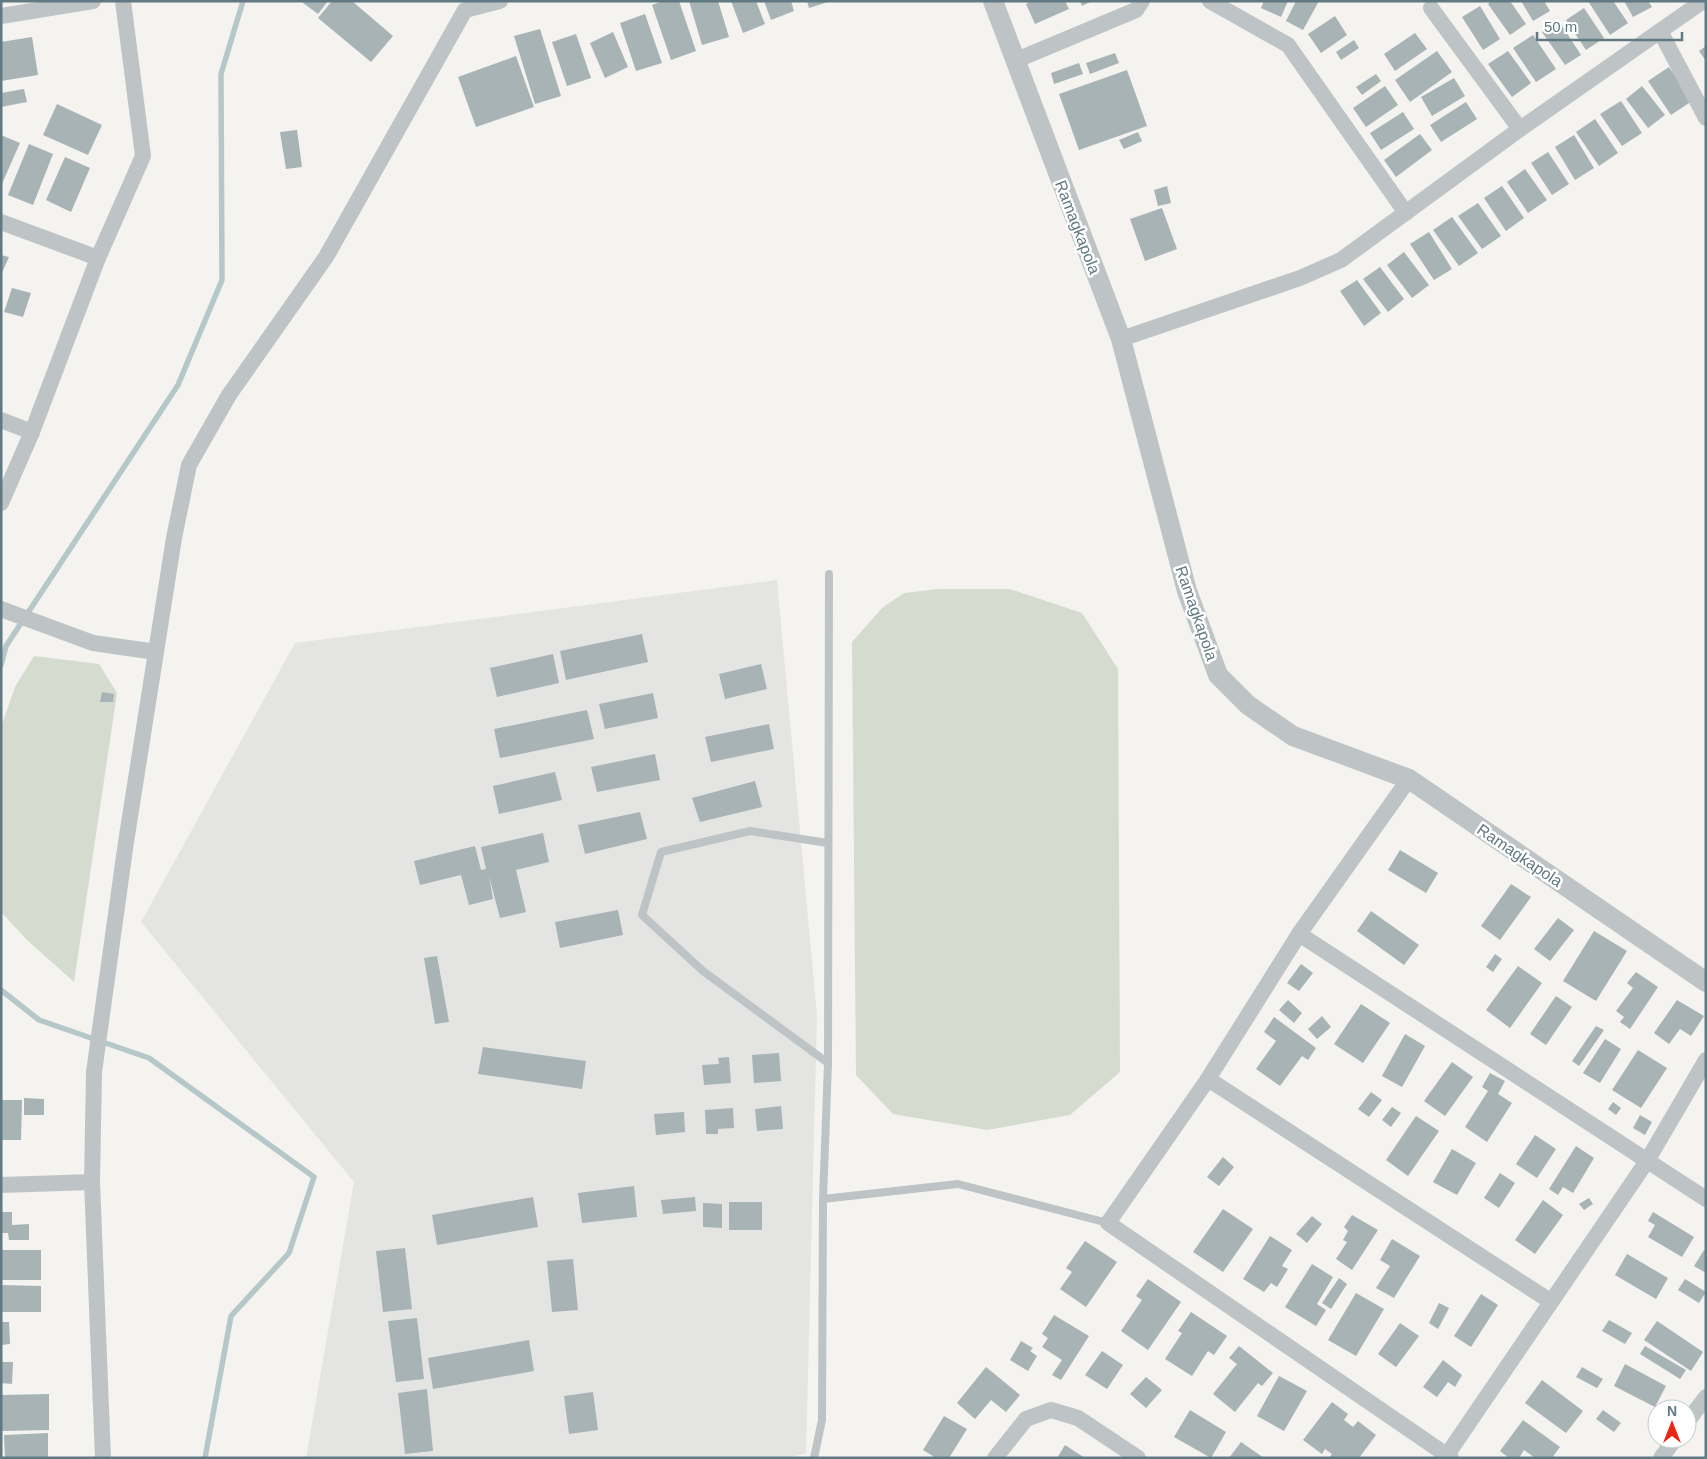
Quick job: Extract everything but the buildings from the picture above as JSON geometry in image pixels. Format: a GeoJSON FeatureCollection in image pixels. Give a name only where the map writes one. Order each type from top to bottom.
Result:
{"type":"FeatureCollection","features":[{"type":"Feature","properties":{"kind":"street"},"geometry":{"type":"LineString","coordinates":[[1,16],[93,1]]}},
{"type":"Feature","properties":{"kind":"street"},"geometry":{"type":"LineString","coordinates":[[1,503],[32,432],[98,258],[143,156],[123,1]]}},
{"type":"Feature","properties":{"kind":"street"},"geometry":{"type":"LineString","coordinates":[[103,1458],[92,1182],[94,1072],[102,1005],[156,652],[174,538],[189,465],[229,395],[326,257],[463,5],[500,1]]}},
{"type":"Feature","properties":{"kind":"street","name":"Ramagkapola"},"geometry":{"type":"LineString","coordinates":[[994,1],[1014,61],[1121,339],[1187,591],[1218,675],[1248,705],[1293,736],[1409,779],[1706,982]]}},
{"type":"Feature","properties":{"kind":"street"},"geometry":{"type":"LineString","coordinates":[[1014,61],[1136,10],[1142,1]]}},
{"type":"Feature","properties":{"kind":"street"},"geometry":{"type":"LineString","coordinates":[[1210,1],[1288,45],[1406,213]]}},
{"type":"Feature","properties":{"kind":"street"},"geometry":{"type":"LineString","coordinates":[[1121,339],[1300,278],[1332,264],[1703,1]]}},
{"type":"Feature","properties":{"kind":"street"},"geometry":{"type":"LineString","coordinates":[[1433,3],[1520,129]]}},
{"type":"Feature","properties":{"kind":"street"},"geometry":{"type":"LineString","coordinates":[[1660,31],[1706,118]]}},
{"type":"Feature","properties":{"kind":"street"},"geometry":{"type":"LineString","coordinates":[[1,222],[98,258]]}},
{"type":"Feature","properties":{"kind":"street"},"geometry":{"type":"LineString","coordinates":[[1,420],[32,432]]}},
{"type":"Feature","properties":{"kind":"street"},"geometry":{"type":"LineString","coordinates":[[1,609],[93,642],[156,652]]}},
{"type":"Feature","properties":{"kind":"street"},"geometry":{"type":"LineString","coordinates":[[1409,779],[1299,934],[1208,1079],[1108,1223],[1449,1456],[1550,1301],[1647,1160],[1706,1060]]}},
{"type":"Feature","properties":{"kind":"street"},"geometry":{"type":"LineString","coordinates":[[1299,934],[1706,1199]]}},
{"type":"Feature","properties":{"kind":"street"},"geometry":{"type":"LineString","coordinates":[[1208,1079],[1550,1301]]}},
{"type":"Feature","properties":{"kind":"street"},"geometry":{"type":"LineString","coordinates":[[1,1185],[92,1182]]}},
{"type":"Feature","properties":{"kind":"street"},"geometry":{"type":"LineString","coordinates":[[1697,1409],[1706,1397]]}},
{"type":"Feature","properties":{"kind":"street"},"geometry":{"type":"LineString","coordinates":[[995,1458],[1026,1419],[1051,1410],[1078,1418],[1138,1458]]}},
{"type":"Feature","properties":{"kind":"lane"},"geometry":{"type":"LineString","coordinates":[[814,1458],[822,1420],[823,1199],[828,1063],[829,574]]}},
{"type":"Feature","properties":{"kind":"lane"},"geometry":{"type":"LineString","coordinates":[[828,843],[750,831],[661,852],[642,915],[703,971],[828,1063]]}},
{"type":"Feature","properties":{"kind":"lane"},"geometry":{"type":"LineString","coordinates":[[823,1199],[958,1184],[1108,1223]]}},
{"type":"Feature","properties":{"kind":"shaded area"},"geometry":{"type":"Polygon","coordinates":[[[777,580],[817,1016],[806,1453],[788,1458],[306,1458],[354,1182],[141,922],[295,643],[777,580]]]}},
{"type":"Feature","properties":{"kind":"shaded area"},"geometry":{"type":"Polygon","coordinates":[[[938,589],[1010,589],[1082,613],[1118,669],[1120,1072],[1070,1115],[987,1130],[893,1114],[856,1075],[852,642],[882,608],[904,593],[938,589]]]}},
{"type":"Feature","properties":{"kind":"shaded area"},"geometry":{"type":"Polygon","coordinates":[[[34,656],[99,664],[117,693],[74,982],[27,940],[1,912],[1,727],[15,687],[34,656]]]}},
{"type":"Feature","properties":{"kind":"waterway"},"geometry":{"type":"LineString","coordinates":[[1,665],[6,646],[178,385],[222,280],[221,74],[243,1]]}},
{"type":"Feature","properties":{"kind":"waterway"},"geometry":{"type":"LineString","coordinates":[[1,990],[39,1020],[149,1058],[314,1177],[289,1253],[231,1316],[205,1458]]}}]}
